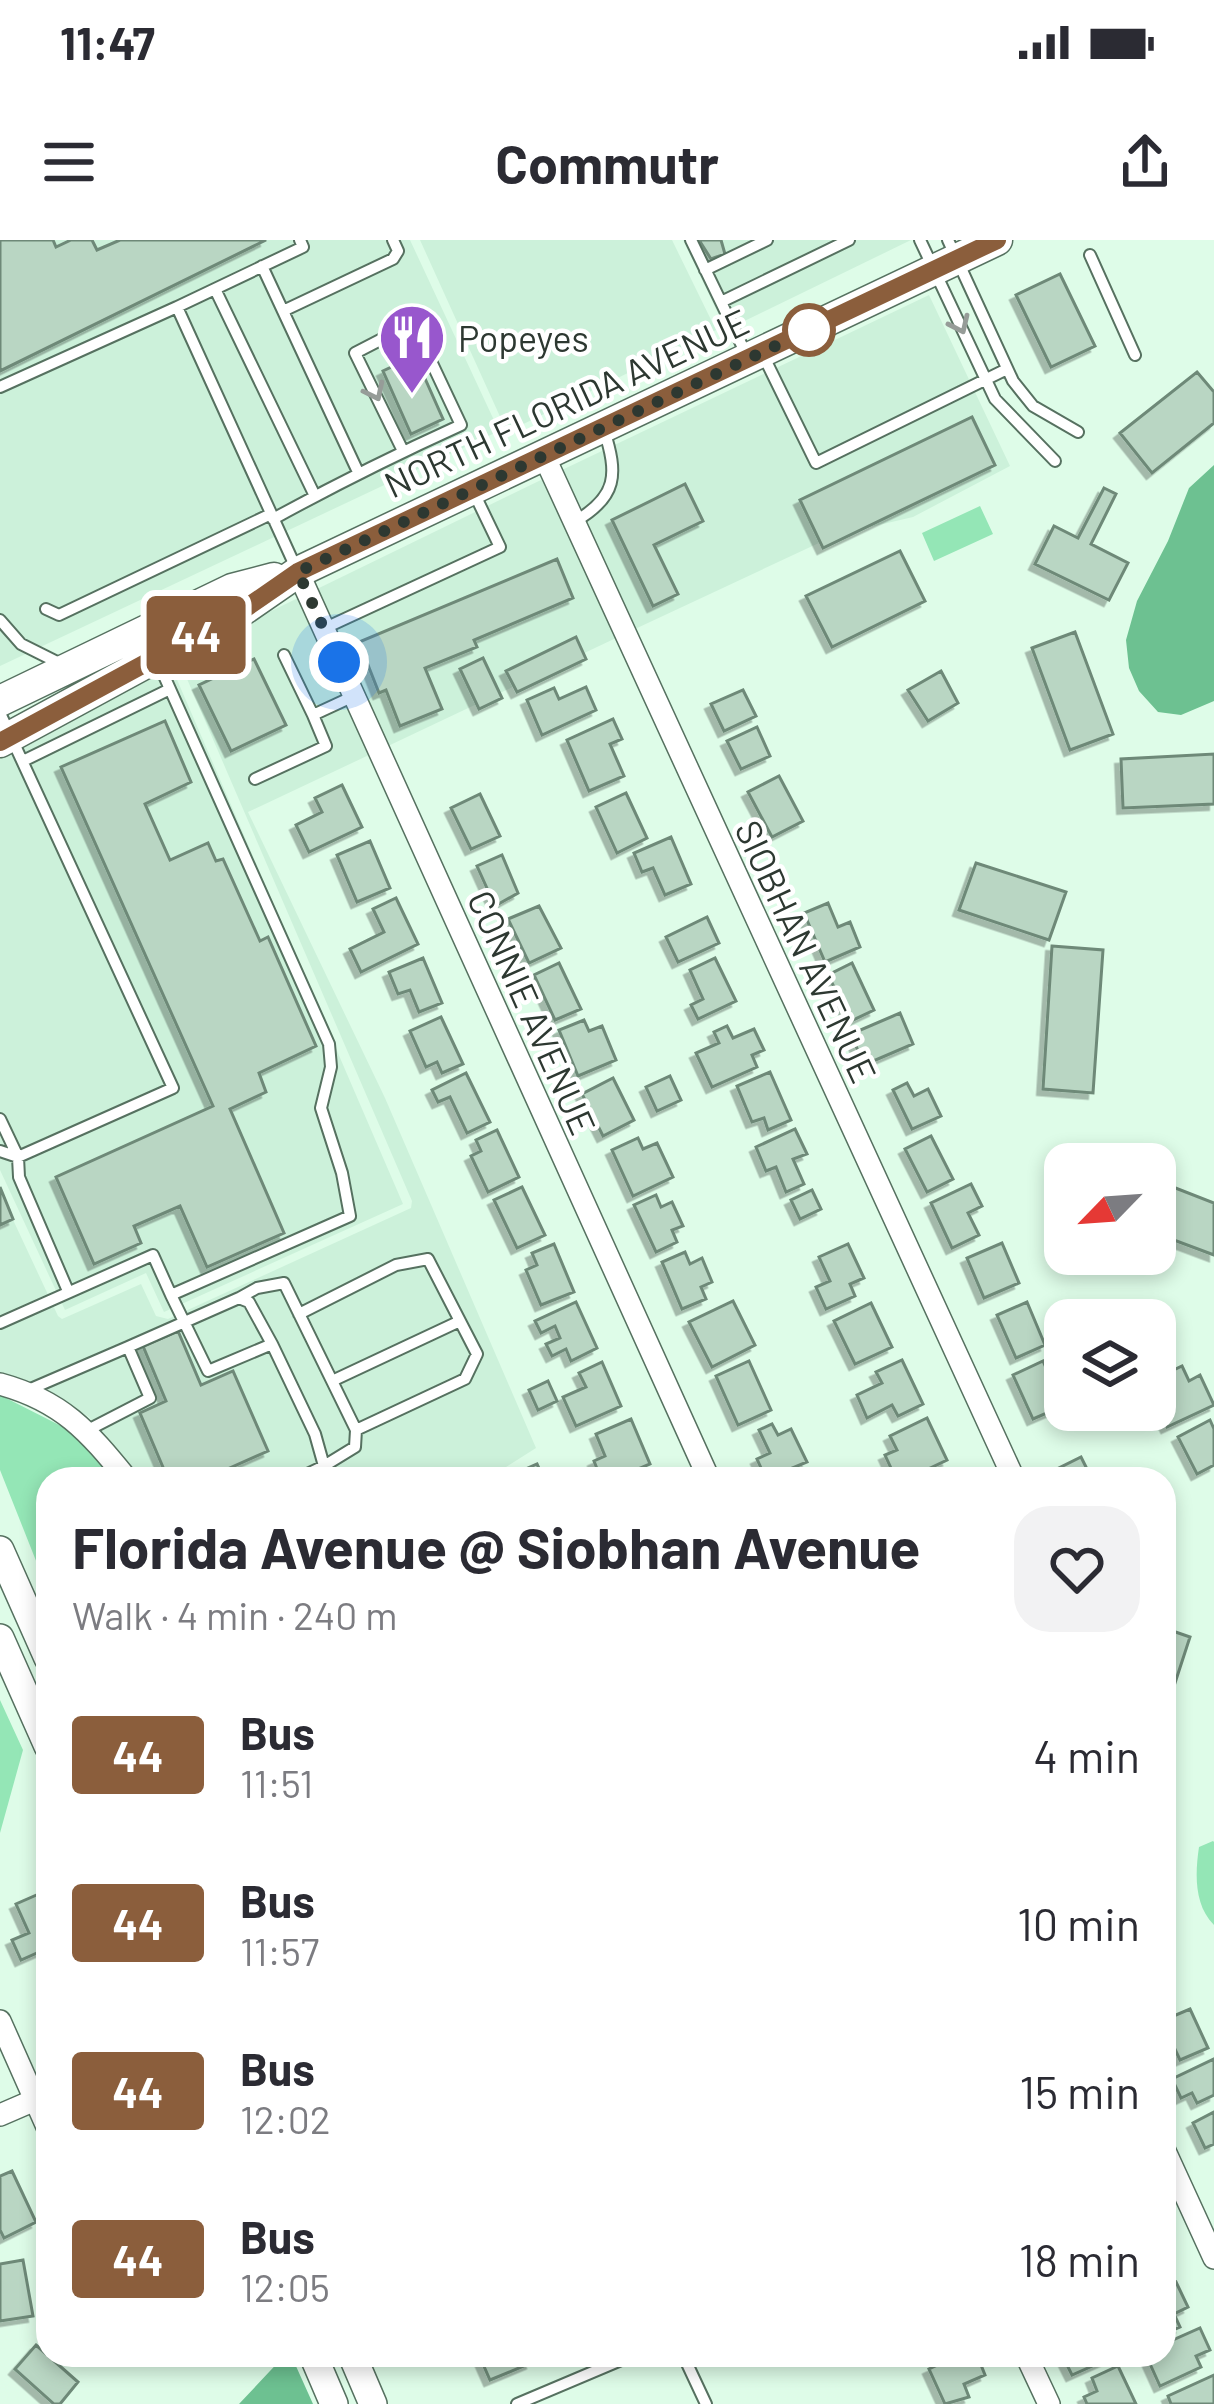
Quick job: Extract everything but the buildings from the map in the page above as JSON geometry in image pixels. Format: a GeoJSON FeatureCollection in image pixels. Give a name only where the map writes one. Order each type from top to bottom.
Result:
{"type":"FeatureCollection","features":[{"type":"Feature","properties":{"kind":"main road","name":"NORTH FLORIDA AVENUE"},"geometry":{"type":"LineString","coordinates":[[9,738],[240,612],[298,572],[755,355],[947,256],[997,240]]}},
{"type":"Feature","properties":{"kind":"main road","name":"NORTH FLORIDA AVENUE"},"geometry":{"type":"LineString","coordinates":[[0,701],[232,589],[298,572]]}},
{"type":"Feature","properties":{"kind":"main road"},"geometry":{"type":"LineString","coordinates":[[0,1550],[36,1631]]}},
{"type":"Feature","properties":{"kind":"main road"},"geometry":{"type":"LineString","coordinates":[[0,1638],[36,1719]]}},
{"type":"Feature","properties":{"kind":"main road"},"geometry":{"type":"LineString","coordinates":[[318,2367],[334,2404]]}},
{"type":"Feature","properties":{"kind":"main road"},"geometry":{"type":"LineString","coordinates":[[357,2367],[373,2404]]}},
{"type":"Feature","properties":{"kind":"street","name":"SIOBHAN AVENUE"},"geometry":{"type":"LineString","coordinates":[[544,456],[1001,1467]]}},
{"type":"Feature","properties":{"kind":"street","name":"CONNIE AVENUE"},"geometry":{"type":"LineString","coordinates":[[298,572],[704,1467]]}},
{"type":"Feature","properties":{"kind":"street"},"geometry":{"type":"LineString","coordinates":[[0,1384],[26,1391],[88,1430],[117,1467]]}},
{"type":"Feature","properties":{"kind":"street"},"geometry":{"type":"LineString","coordinates":[[0,2021],[36,2086]]}},
{"type":"Feature","properties":{"kind":"street"},"geometry":{"type":"LineString","coordinates":[[0,2115],[36,2100]]}},
{"type":"Feature","properties":{"kind":"street"},"geometry":{"type":"LineString","coordinates":[[1176,2175],[1214,2258]]}},
{"type":"Feature","properties":{"kind":"street"},"geometry":{"type":"LineString","coordinates":[[1032,2367],[1049,2404]]}},
{"type":"Feature","properties":{"kind":"lane"},"geometry":{"type":"LineString","coordinates":[[0,387],[215,289],[301,243],[317,240]]}},
{"type":"Feature","properties":{"kind":"lane"},"geometry":{"type":"LineString","coordinates":[[283,311],[394,259],[398,251],[393,240]]}},
{"type":"Feature","properties":{"kind":"lane"},"geometry":{"type":"LineString","coordinates":[[691,240],[731,322],[816,463],[1007,369]]}},
{"type":"Feature","properties":{"kind":"lane"},"geometry":{"type":"LineString","coordinates":[[705,270],[767,240]]}},
{"type":"Feature","properties":{"kind":"lane"},"geometry":{"type":"LineString","coordinates":[[721,302],[849,240]]}},
{"type":"Feature","properties":{"kind":"lane"},"geometry":{"type":"LineString","coordinates":[[920,240],[947,256],[1007,369],[1033,406],[1078,432]]}},
{"type":"Feature","properties":{"kind":"lane"},"geometry":{"type":"LineString","coordinates":[[1090,255],[1136,355]]}},
{"type":"Feature","properties":{"kind":"lane"},"geometry":{"type":"LineString","coordinates":[[947,256],[995,399],[1055,460]]}},
{"type":"Feature","properties":{"kind":"lane"},"geometry":{"type":"LineString","coordinates":[[262,266],[358,472]]}},
{"type":"Feature","properties":{"kind":"lane"},"geometry":{"type":"LineString","coordinates":[[215,289],[315,496]]}},
{"type":"Feature","properties":{"kind":"lane"},"geometry":{"type":"LineString","coordinates":[[176,307],[298,572]]}},
{"type":"Feature","properties":{"kind":"lane"},"geometry":{"type":"LineString","coordinates":[[46,609],[59,615],[315,496],[460,424],[413,322],[355,353],[404,451]]}},
{"type":"Feature","properties":{"kind":"lane"},"geometry":{"type":"LineString","coordinates":[[574,522],[595,510],[614,478],[614,460],[603,428]]}},
{"type":"Feature","properties":{"kind":"lane"},"geometry":{"type":"LineString","coordinates":[[323,629],[500,547],[473,490]]}},
{"type":"Feature","properties":{"kind":"lane"},"geometry":{"type":"LineString","coordinates":[[0,620],[30,651],[70,667]]}},
{"type":"Feature","properties":{"kind":"lane"},"geometry":{"type":"LineString","coordinates":[[255,779],[326,746],[284,655]]}},
{"type":"Feature","properties":{"kind":"lane"},"geometry":{"type":"LineString","coordinates":[[156,657],[329,1044],[331,1067],[321,1108],[343,1173],[350,1216],[172,1295]]}},
{"type":"Feature","properties":{"kind":"lane"},"geometry":{"type":"LineString","coordinates":[[0,1151],[18,1157],[173,1088],[9,738],[170,689]]}},
{"type":"Feature","properties":{"kind":"lane"},"geometry":{"type":"LineString","coordinates":[[313,715],[354,696]]}},
{"type":"Feature","properties":{"kind":"lane"},"geometry":{"type":"LineString","coordinates":[[0,1119],[18,1157],[19,1178],[68,1292]]}},
{"type":"Feature","properties":{"kind":"lane"},"geometry":{"type":"LineString","coordinates":[[1,1319],[153,1256],[208,1371],[272,1344]]}},
{"type":"Feature","properties":{"kind":"lane"},"geometry":{"type":"LineString","coordinates":[[298,1314],[396,1265],[428,1259],[477,1354],[465,1379],[356,1430]]}},
{"type":"Feature","properties":{"kind":"lane"},"geometry":{"type":"LineString","coordinates":[[26,1391],[256,1288],[284,1283],[356,1430],[355,1447],[324,1466],[315,1434],[272,1344],[249,1302],[239,1298]]}},
{"type":"Feature","properties":{"kind":"lane"},"geometry":{"type":"LineString","coordinates":[[332,1381],[460,1321]]}},
{"type":"Feature","properties":{"kind":"lane"},"geometry":{"type":"LineString","coordinates":[[88,1430],[150,1399],[128,1347]]}},
{"type":"Feature","properties":{"kind":"lane"},"geometry":{"type":"LineString","coordinates":[[518,2404],[605,2367]]}},
{"type":"Feature","properties":{"kind":"lane"},"geometry":{"type":"LineString","coordinates":[[689,2367],[706,2404]]}},
{"type":"Feature","properties":{"kind":"shaded area"},"geometry":{"type":"Polygon","coordinates":[[[0,240],[410,240],[499,431],[0,666],[0,240]]]}},
{"type":"Feature","properties":{"kind":"shaded area"},"geometry":{"type":"Polygon","coordinates":[[[420,240],[672,240],[716,330],[507,432],[420,240]]]}},
{"type":"Feature","properties":{"kind":"shaded area"},"geometry":{"type":"Polygon","coordinates":[[[683,240],[911,240],[726,330],[683,240]]]}},
{"type":"Feature","properties":{"kind":"shaded area"},"geometry":{"type":"Polygon","coordinates":[[[929,295],[1010,466],[913,517],[836,535],[635,629],[562,470],[929,295]]]}},
{"type":"Feature","properties":{"kind":"shaded area"},"geometry":{"type":"Polygon","coordinates":[[[1214,465],[1214,701],[1181,715],[1158,712],[1139,691],[1129,668],[1126,640],[1137,601],[1189,488],[1214,465]]]}},
{"type":"Feature","properties":{"kind":"shaded area"},"geometry":{"type":"Polygon","coordinates":[[[543,479],[616,638],[388,746],[317,589],[543,479]]]}},
{"type":"Feature","properties":{"kind":"shaded area"},"geometry":{"type":"Polygon","coordinates":[[[980,506],[993,534],[934,561],[922,533],[980,506]]]}},
{"type":"Feature","properties":{"kind":"shaded area"},"geometry":{"type":"Polygon","coordinates":[[[298,598],[369,755],[248,812],[385,1098],[536,1448],[506,1467],[131,1467],[89,1417],[32,1382],[0,1374],[0,1192],[62,1319],[141,1284],[156,1316],[168,1319],[411,1208],[412,1201],[181,665],[171,660],[298,598]]]}},
{"type":"Feature","properties":{"kind":"shaded area"},"geometry":{"type":"Polygon","coordinates":[[[172,668],[403,1204],[164,1312],[146,1273],[65,1310],[0,1170],[0,757],[172,668]]]}},
{"type":"Feature","properties":{"kind":"shaded area"},"geometry":{"type":"Polygon","coordinates":[[[0,1395],[75,1433],[104,1467],[36,1467],[36,1561],[0,1470],[0,1395]]]}},
{"type":"Feature","properties":{"kind":"shaded area"},"geometry":{"type":"Polygon","coordinates":[[[0,1700],[23,1750],[0,1833],[0,1700]]]}},
{"type":"Feature","properties":{"kind":"shaded area"},"geometry":{"type":"Polygon","coordinates":[[[1213,1841],[1214,1925],[1199,1899],[1197,1878],[1199,1847],[1213,1841]]]}},
{"type":"Feature","properties":{"kind":"shaded area"},"geometry":{"type":"Polygon","coordinates":[[[274,2367],[296,2367],[313,2404],[239,2404],[274,2367]]]}},
{"type":"Feature","properties":{"kind":"bus line","name":"44"},"geometry":{"type":"LineString","coordinates":[[0,742],[240,612],[298,572],[997,240]]}},
{"type":"Feature","properties":{"kind":"place","name":"Popeyes"},"geometry":{"type":"Point","coordinates":[412,396]}},
{"type":"Feature","properties":{"kind":"route"},"geometry":{"type":"LineString","coordinates":[[339,662],[298,572],[809,330]]}}]}
